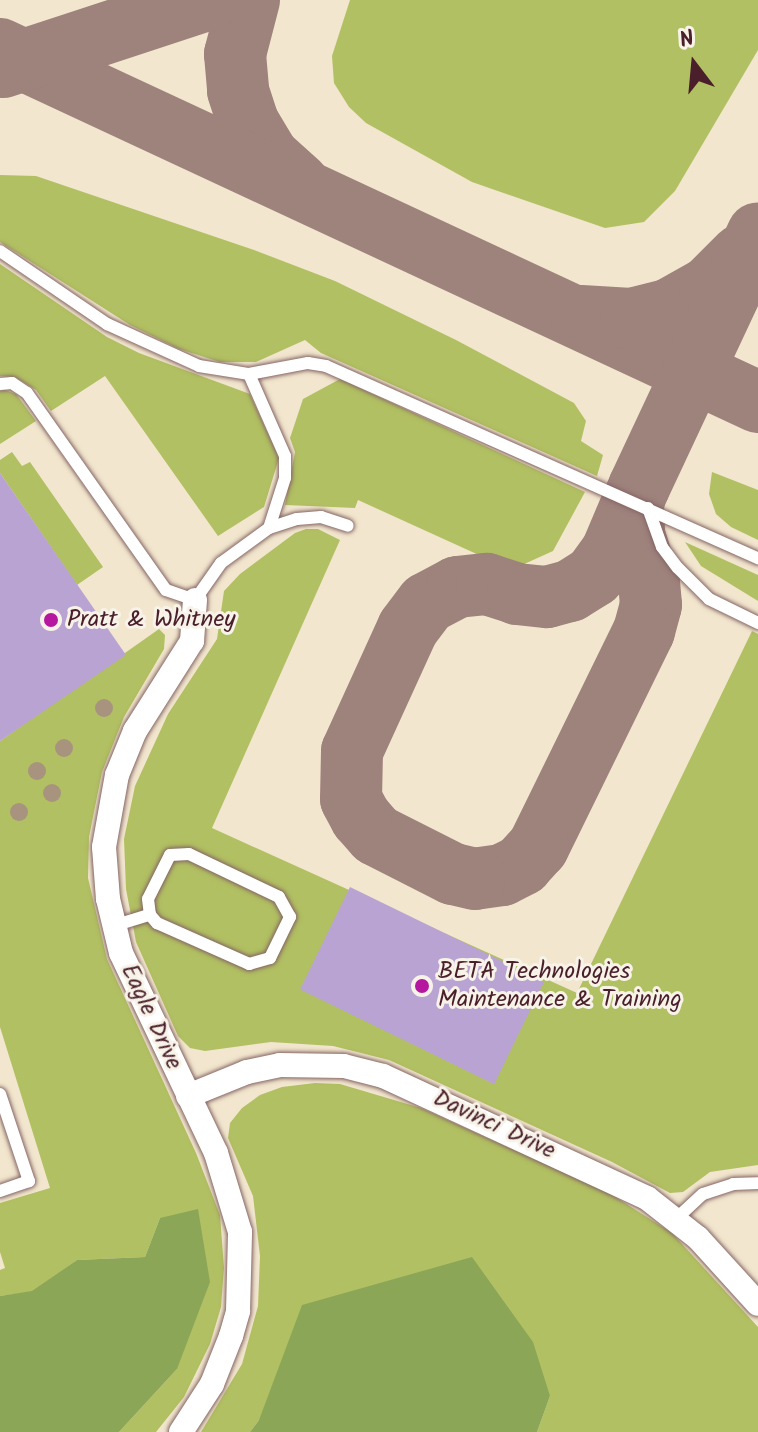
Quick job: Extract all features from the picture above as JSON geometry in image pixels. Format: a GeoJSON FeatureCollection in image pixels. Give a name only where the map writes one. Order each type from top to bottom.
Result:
{"type":"FeatureCollection","features":[{"type":"Feature","properties":{"kind":"street","name":"Eagle Drive"},"geometry":{"type":"LineString","coordinates":[[181,1432],[212,1384],[231,1336],[238,1311],[240,1232],[226,1178],[132,979],[113,926],[104,873],[111,798],[135,731],[192,641],[195,600]]}},
{"type":"Feature","properties":{"kind":"street","name":"Davinci Drive"},"geometry":{"type":"LineString","coordinates":[[188,1096],[247,1072],[280,1065],[344,1066],[427,1093],[607,1176],[677,1218],[758,1304]]}},
{"type":"Feature","properties":{"kind":"lane"},"geometry":{"type":"LineString","coordinates":[[0,251],[62,296],[153,347],[199,366],[249,374],[308,363],[326,366],[758,558]]}},
{"type":"Feature","properties":{"kind":"lane"},"geometry":{"type":"LineString","coordinates":[[249,374],[285,456],[285,478],[269,528]]}},
{"type":"Feature","properties":{"kind":"lane"},"geometry":{"type":"LineString","coordinates":[[0,384],[12,383],[27,393],[166,590],[195,600],[221,563],[269,528],[297,519],[321,517],[348,526]]}},
{"type":"Feature","properties":{"kind":"lane"},"geometry":{"type":"LineString","coordinates":[[648,508],[662,547],[678,568],[709,599],[758,623]]}},
{"type":"Feature","properties":{"kind":"lane"},"geometry":{"type":"LineString","coordinates":[[189,854],[279,897],[290,917],[270,958],[249,964],[157,923],[150,915],[148,899],[170,855],[189,854]]}},
{"type":"Feature","properties":{"kind":"lane"},"geometry":{"type":"LineString","coordinates":[[113,926],[150,915]]}},
{"type":"Feature","properties":{"kind":"lane"},"geometry":{"type":"LineString","coordinates":[[0,1094],[29,1181],[0,1191]]}},
{"type":"Feature","properties":{"kind":"lane"},"geometry":{"type":"LineString","coordinates":[[677,1218],[703,1194],[733,1184],[758,1183]]}},
{"type":"Feature","properties":{"kind":"green space"},"geometry":{"type":"Polygon","coordinates":[[[350,0],[758,0],[758,50],[675,191],[644,222],[605,228],[472,182],[366,123],[349,107],[334,83],[332,56],[350,0]]]}},
{"type":"Feature","properties":{"kind":"green space"},"geometry":{"type":"Polygon","coordinates":[[[0,175],[36,176],[254,250],[335,281],[456,340],[574,403],[586,421],[581,441],[603,455],[597,476],[321,353],[305,340],[256,362],[220,362],[179,349],[130,325],[0,242],[0,175]]]}},
{"type":"Feature","properties":{"kind":"green space"},"geometry":{"type":"Polygon","coordinates":[[[0,264],[107,337],[139,353],[250,394],[279,458],[264,507],[218,536],[105,376],[51,411],[36,390],[15,377],[0,376],[0,264]]]}},
{"type":"Feature","properties":{"kind":"green space"},"geometry":{"type":"Polygon","coordinates":[[[340,379],[585,492],[553,551],[522,565],[503,566],[358,500],[355,508],[285,505],[295,452],[290,438],[303,399],[340,379]]]}},
{"type":"Feature","properties":{"kind":"green space"},"geometry":{"type":"Polygon","coordinates":[[[0,391],[16,394],[36,421],[0,444],[0,391]]]}},
{"type":"Feature","properties":{"kind":"green space"},"geometry":{"type":"Polygon","coordinates":[[[12,452],[22,466],[30,462],[103,567],[77,585],[0,473],[0,460],[12,452]]]}},
{"type":"Feature","properties":{"kind":"green space"},"geometry":{"type":"Polygon","coordinates":[[[712,472],[758,490],[758,540],[731,527],[716,514],[709,494],[712,472]]]}},
{"type":"Feature","properties":{"kind":"green space"},"geometry":{"type":"Polygon","coordinates":[[[318,529],[340,540],[212,828],[577,993],[752,631],[758,634],[758,1165],[710,1172],[683,1192],[670,1193],[612,1162],[389,1060],[333,1046],[271,1042],[205,1051],[190,1048],[178,1036],[136,942],[126,889],[124,839],[135,786],[168,714],[217,639],[224,591],[240,574],[295,533],[318,529]]]}},
{"type":"Feature","properties":{"kind":"green space"},"geometry":{"type":"Polygon","coordinates":[[[685,542],[758,575],[758,601],[701,566],[685,542]]]}},
{"type":"Feature","properties":{"kind":"green space"},"geometry":{"type":"Polygon","coordinates":[[[159,629],[165,635],[164,649],[124,717],[102,772],[89,837],[88,878],[107,959],[196,1153],[220,1215],[224,1268],[221,1307],[210,1344],[184,1397],[156,1432],[119,1432],[177,1369],[160,1218],[145,1257],[77,1260],[32,1292],[0,1296],[0,1270],[5,1268],[0,1252],[0,1203],[50,1188],[0,1027],[0,741],[159,629]]]}},
{"type":"Feature","properties":{"kind":"green space"},"geometry":{"type":"Polygon","coordinates":[[[340,1084],[421,1108],[609,1193],[672,1233],[758,1327],[758,1432],[537,1432],[550,1396],[259,1420],[250,1432],[201,1432],[242,1364],[258,1306],[260,1256],[253,1196],[228,1138],[230,1123],[242,1108],[260,1095],[282,1087],[340,1084]]]}},
{"type":"Feature","properties":{"kind":"green space"},"geometry":{"type":"Polygon","coordinates":[[[198,1209],[210,1282],[177,1369],[119,1432],[0,1432],[0,1296],[32,1291],[77,1260],[145,1257],[160,1218],[198,1209]]]}},
{"type":"Feature","properties":{"kind":"green space"},"geometry":{"type":"Polygon","coordinates":[[[472,1257],[533,1342],[550,1396],[537,1432],[250,1432],[259,1420],[302,1305],[472,1257]]]}},
{"type":"Feature","properties":{"kind":"building","name":"Pratt & Whitney"},"geometry":{"type":"Polygon","coordinates":[[[0,473],[126,655],[0,741],[0,473]]]}},
{"type":"Feature","properties":{"kind":"building","name":"BETA Technologies Maintenance & Training"},"geometry":{"type":"Polygon","coordinates":[[[350,887],[544,982],[494,1084],[300,989],[350,887]]]}},
{"type":"Feature","properties":{"kind":"taxiway"},"geometry":{"type":"LineString","coordinates":[[3,67],[207,0]]}},
{"type":"Feature","properties":{"kind":"taxiway"},"geometry":{"type":"LineString","coordinates":[[249,0],[235,54],[238,91],[249,124],[269,157],[299,184]]}},
{"type":"Feature","properties":{"kind":"taxiway"},"geometry":{"type":"LineString","coordinates":[[0,49],[758,402]]}},
{"type":"Feature","properties":{"kind":"taxiway"},"geometry":{"type":"LineString","coordinates":[[633,501],[634,535],[649,582],[651,605],[644,631],[538,847],[522,865],[502,875],[475,879],[453,874],[376,835],[361,818],[351,799],[352,751],[408,628],[427,603],[457,587],[487,584],[517,594],[547,597],[570,591],[594,576],[611,553],[639,487],[758,233]]}},
{"type":"Feature","properties":{"kind":"taxiway"},"geometry":{"type":"LineString","coordinates":[[581,316],[631,319],[668,310],[709,287],[741,255]]}},
{"type":"Feature","properties":{"kind":"place","name":"Pratt & Whitney"},"geometry":{"type":"Point","coordinates":[51,620]}},
{"type":"Feature","properties":{"kind":"place","name":"BETA Technologies Maintenance & Training"},"geometry":{"type":"Point","coordinates":[422,986]}}]}
